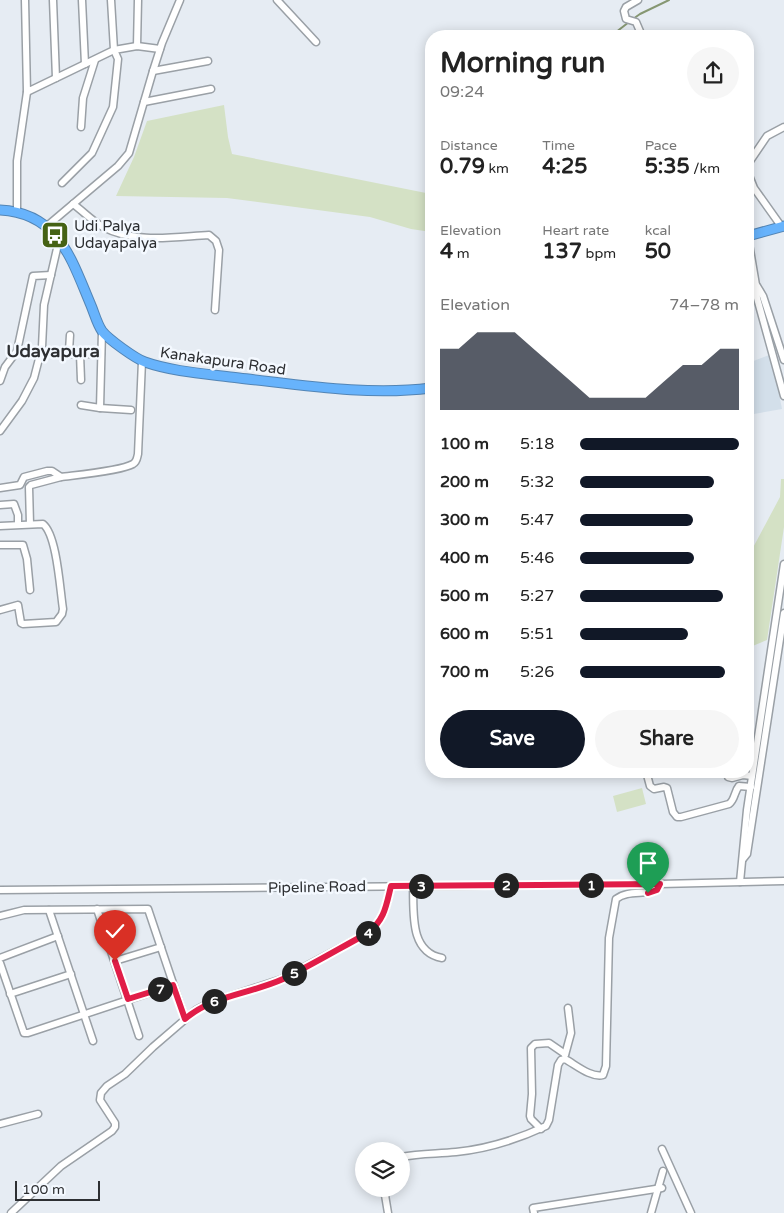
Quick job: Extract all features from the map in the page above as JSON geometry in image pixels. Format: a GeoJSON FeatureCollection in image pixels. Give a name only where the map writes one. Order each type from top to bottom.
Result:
{"type":"FeatureCollection","features":[{"type":"Feature","properties":{"kind":"highway","name":"Kanakapura Road"},"geometry":{"type":"LineString","coordinates":[[0,210],[17,212],[37,218],[47,226],[59,240],[72,261],[102,331],[142,361],[153,365],[202,373],[311,386],[401,392],[425,389]]}},
{"type":"Feature","properties":{"kind":"highway"},"geometry":{"type":"LineString","coordinates":[[754,235],[782,226]]}},
{"type":"Feature","properties":{"kind":"street"},"geometry":{"type":"LineString","coordinates":[[17,212],[17,161],[27,92],[25,0]]}},
{"type":"Feature","properties":{"kind":"street"},"geometry":{"type":"LineString","coordinates":[[53,0],[56,78]]}},
{"type":"Feature","properties":{"kind":"street"},"geometry":{"type":"LineString","coordinates":[[82,0],[85,64]]}},
{"type":"Feature","properties":{"kind":"street"},"geometry":{"type":"LineString","coordinates":[[62,183],[92,153],[113,107],[118,59],[114,50],[111,0]]}},
{"type":"Feature","properties":{"kind":"street"},"geometry":{"type":"LineString","coordinates":[[137,46],[138,0]]}},
{"type":"Feature","properties":{"kind":"street"},"geometry":{"type":"LineString","coordinates":[[47,226],[118,166],[129,153],[160,49],[180,0]]}},
{"type":"Feature","properties":{"kind":"street"},"geometry":{"type":"LineString","coordinates":[[278,0],[316,42]]}},
{"type":"Feature","properties":{"kind":"street"},"geometry":{"type":"LineString","coordinates":[[638,0],[626,7],[624,16],[626,19],[636,22],[639,30]]}},
{"type":"Feature","properties":{"kind":"street"},"geometry":{"type":"LineString","coordinates":[[27,92],[114,50],[137,46],[160,49]]}},
{"type":"Feature","properties":{"kind":"street"},"geometry":{"type":"LineString","coordinates":[[81,127],[83,98],[95,60]]}},
{"type":"Feature","properties":{"kind":"street"},"geometry":{"type":"LineString","coordinates":[[153,71],[208,61]]}},
{"type":"Feature","properties":{"kind":"street"},"geometry":{"type":"LineString","coordinates":[[144,102],[211,89]]}},
{"type":"Feature","properties":{"kind":"street"},"geometry":{"type":"LineString","coordinates":[[754,155],[767,136],[784,127]]}},
{"type":"Feature","properties":{"kind":"street"},"geometry":{"type":"LineString","coordinates":[[754,188],[782,226]]}},
{"type":"Feature","properties":{"kind":"street"},"geometry":{"type":"LineString","coordinates":[[73,204],[102,226],[122,235],[140,238],[209,235],[216,241],[220,250],[215,310]]}},
{"type":"Feature","properties":{"kind":"street"},"geometry":{"type":"LineString","coordinates":[[0,431],[22,401],[34,378],[42,348],[44,305],[59,240]]}},
{"type":"Feature","properties":{"kind":"street"},"geometry":{"type":"LineString","coordinates":[[754,273],[757,298],[784,396]]}},
{"type":"Feature","properties":{"kind":"street"},"geometry":{"type":"LineString","coordinates":[[0,381],[9,360],[17,351],[33,276],[51,275]]}},
{"type":"Feature","properties":{"kind":"street"},"geometry":{"type":"LineString","coordinates":[[756,285],[763,296],[782,349],[784,360]]}},
{"type":"Feature","properties":{"kind":"street"},"geometry":{"type":"LineString","coordinates":[[100,408],[102,331]]}},
{"type":"Feature","properties":{"kind":"street"},"geometry":{"type":"LineString","coordinates":[[70,335],[69,351],[71,354],[101,354]]}},
{"type":"Feature","properties":{"kind":"street"},"geometry":{"type":"LineString","coordinates":[[773,352],[782,349]]}},
{"type":"Feature","properties":{"kind":"street"},"geometry":{"type":"LineString","coordinates":[[80,354],[81,380]]}},
{"type":"Feature","properties":{"kind":"street"},"geometry":{"type":"LineString","coordinates":[[30,524],[29,487],[32,485],[61,477],[123,468],[137,461],[142,361]]}},
{"type":"Feature","properties":{"kind":"street"},"geometry":{"type":"LineString","coordinates":[[81,405],[131,410]]}},
{"type":"Feature","properties":{"kind":"street"},"geometry":{"type":"LineString","coordinates":[[0,488],[20,484],[24,477],[47,471],[52,471],[61,477]]}},
{"type":"Feature","properties":{"kind":"street"},"geometry":{"type":"LineString","coordinates":[[0,505],[14,504],[18,515],[18,524]]}},
{"type":"Feature","properties":{"kind":"street"},"geometry":{"type":"LineString","coordinates":[[0,526],[43,524],[48,528],[51,534],[62,614],[56,622],[23,624],[21,623],[18,605],[0,610]]}},
{"type":"Feature","properties":{"kind":"street"},"geometry":{"type":"LineString","coordinates":[[0,546],[23,546],[27,559],[30,590]]}},
{"type":"Feature","properties":{"kind":"street"},"geometry":{"type":"LineString","coordinates":[[754,763],[784,564]]}},
{"type":"Feature","properties":{"kind":"street"},"geometry":{"type":"LineString","coordinates":[[743,859],[747,854],[784,613]]}},
{"type":"Feature","properties":{"kind":"street"},"geometry":{"type":"LineString","coordinates":[[648,778],[650,786],[654,789],[667,788],[673,812],[677,817],[729,804],[733,801],[736,789],[739,786],[751,787]]}},
{"type":"Feature","properties":{"kind":"street"},"geometry":{"type":"LineString","coordinates":[[740,882],[743,859],[741,854],[752,778]]}},
{"type":"Feature","properties":{"kind":"street","name":"Pipeline Road"},"geometry":{"type":"LineString","coordinates":[[0,890],[197,890],[784,881]]}},
{"type":"Feature","properties":{"kind":"street"},"geometry":{"type":"LineString","coordinates":[[541,1129],[530,1119],[532,1094],[531,1048],[534,1044],[548,1043],[591,1074],[604,1075],[606,1066],[609,938],[616,899],[621,895],[648,893],[657,890],[660,884]]}},
{"type":"Feature","properties":{"kind":"street"},"geometry":{"type":"LineString","coordinates":[[11,1213],[61,1166],[112,1131],[115,1127],[115,1122],[100,1100],[101,1093],[107,1086],[125,1074],[196,1010],[209,1003],[282,979],[368,933],[377,926],[384,914],[391,886]]}},
{"type":"Feature","properties":{"kind":"street"},"geometry":{"type":"LineString","coordinates":[[413,886],[414,920],[420,942],[427,953],[442,958]]}},
{"type":"Feature","properties":{"kind":"street"},"geometry":{"type":"LineString","coordinates":[[97,909],[139,1036]]}},
{"type":"Feature","properties":{"kind":"street"},"geometry":{"type":"LineString","coordinates":[[0,916],[24,910],[148,909],[185,1019]]}},
{"type":"Feature","properties":{"kind":"street"},"geometry":{"type":"LineString","coordinates":[[49,910],[85,1014],[92,1041]]}},
{"type":"Feature","properties":{"kind":"street"},"geometry":{"type":"LineString","coordinates":[[0,958],[58,936]]}},
{"type":"Feature","properties":{"kind":"street"},"geometry":{"type":"LineString","coordinates":[[115,961],[161,947]]}},
{"type":"Feature","properties":{"kind":"street"},"geometry":{"type":"LineString","coordinates":[[0,963],[24,1032],[28,1033],[173,985]]}},
{"type":"Feature","properties":{"kind":"street"},"geometry":{"type":"LineString","coordinates":[[10,994],[71,974]]}},
{"type":"Feature","properties":{"kind":"street"},"geometry":{"type":"LineString","coordinates":[[410,1156],[456,1152],[497,1144],[546,1126],[549,1120],[558,1065],[565,1056],[571,1033],[568,1008]]}},
{"type":"Feature","properties":{"kind":"street"},"geometry":{"type":"LineString","coordinates":[[0,1124],[38,1114]]}},
{"type":"Feature","properties":{"kind":"street"},"geometry":{"type":"LineString","coordinates":[[662,1149],[691,1213]]}},
{"type":"Feature","properties":{"kind":"street"},"geometry":{"type":"LineString","coordinates":[[651,1213],[660,1188],[663,1171]]}},
{"type":"Feature","properties":{"kind":"street"},"geometry":{"type":"LineString","coordinates":[[534,1213],[533,1208],[660,1188]]}},
{"type":"Feature","properties":{"kind":"street"},"geometry":{"type":"LineString","coordinates":[[385,1197],[388,1213]]}},
{"type":"Feature","properties":{"kind":"shaded area"},"geometry":{"type":"Polygon","coordinates":[[[769,355],[774,368],[782,409],[754,414],[754,361],[769,355]]]}},
{"type":"Feature","properties":{"kind":"green space"},"geometry":{"type":"Polygon","coordinates":[[[224,105],[232,154],[425,193],[425,231],[370,217],[227,198],[116,196],[134,157],[147,121],[224,105]]]}},
{"type":"Feature","properties":{"kind":"green space"},"geometry":{"type":"Polygon","coordinates":[[[781,479],[784,479],[784,527],[767,640],[754,645],[754,546],[780,497],[781,479]]]}},
{"type":"Feature","properties":{"kind":"green space"},"geometry":{"type":"Polygon","coordinates":[[[642,788],[646,804],[617,812],[613,796],[642,788]]]}},
{"type":"Feature","properties":{"kind":"waterway"},"geometry":{"type":"LineString","coordinates":[[633,19],[669,0]]}},
{"type":"Feature","properties":{"kind":"waterway"},"geometry":{"type":"LineString","coordinates":[[619,30],[629,22]]}},
{"type":"Feature","properties":{"kind":"place","name":"Udi Palya Udayapalya"},"geometry":{"type":"Point","coordinates":[55,235]}},
{"type":"Feature","properties":{"kind":"district","name":"Udayapura"},"geometry":{"type":"Point","coordinates":[53,351]}},
{"type":"Feature","properties":{"kind":"route"},"geometry":{"type":"LineString","coordinates":[[115,961],[128,999],[173,985],[185,1019],[209,1003],[282,979],[368,933],[377,926],[384,914],[391,886],[660,884],[657,890],[648,893]]}}]}
